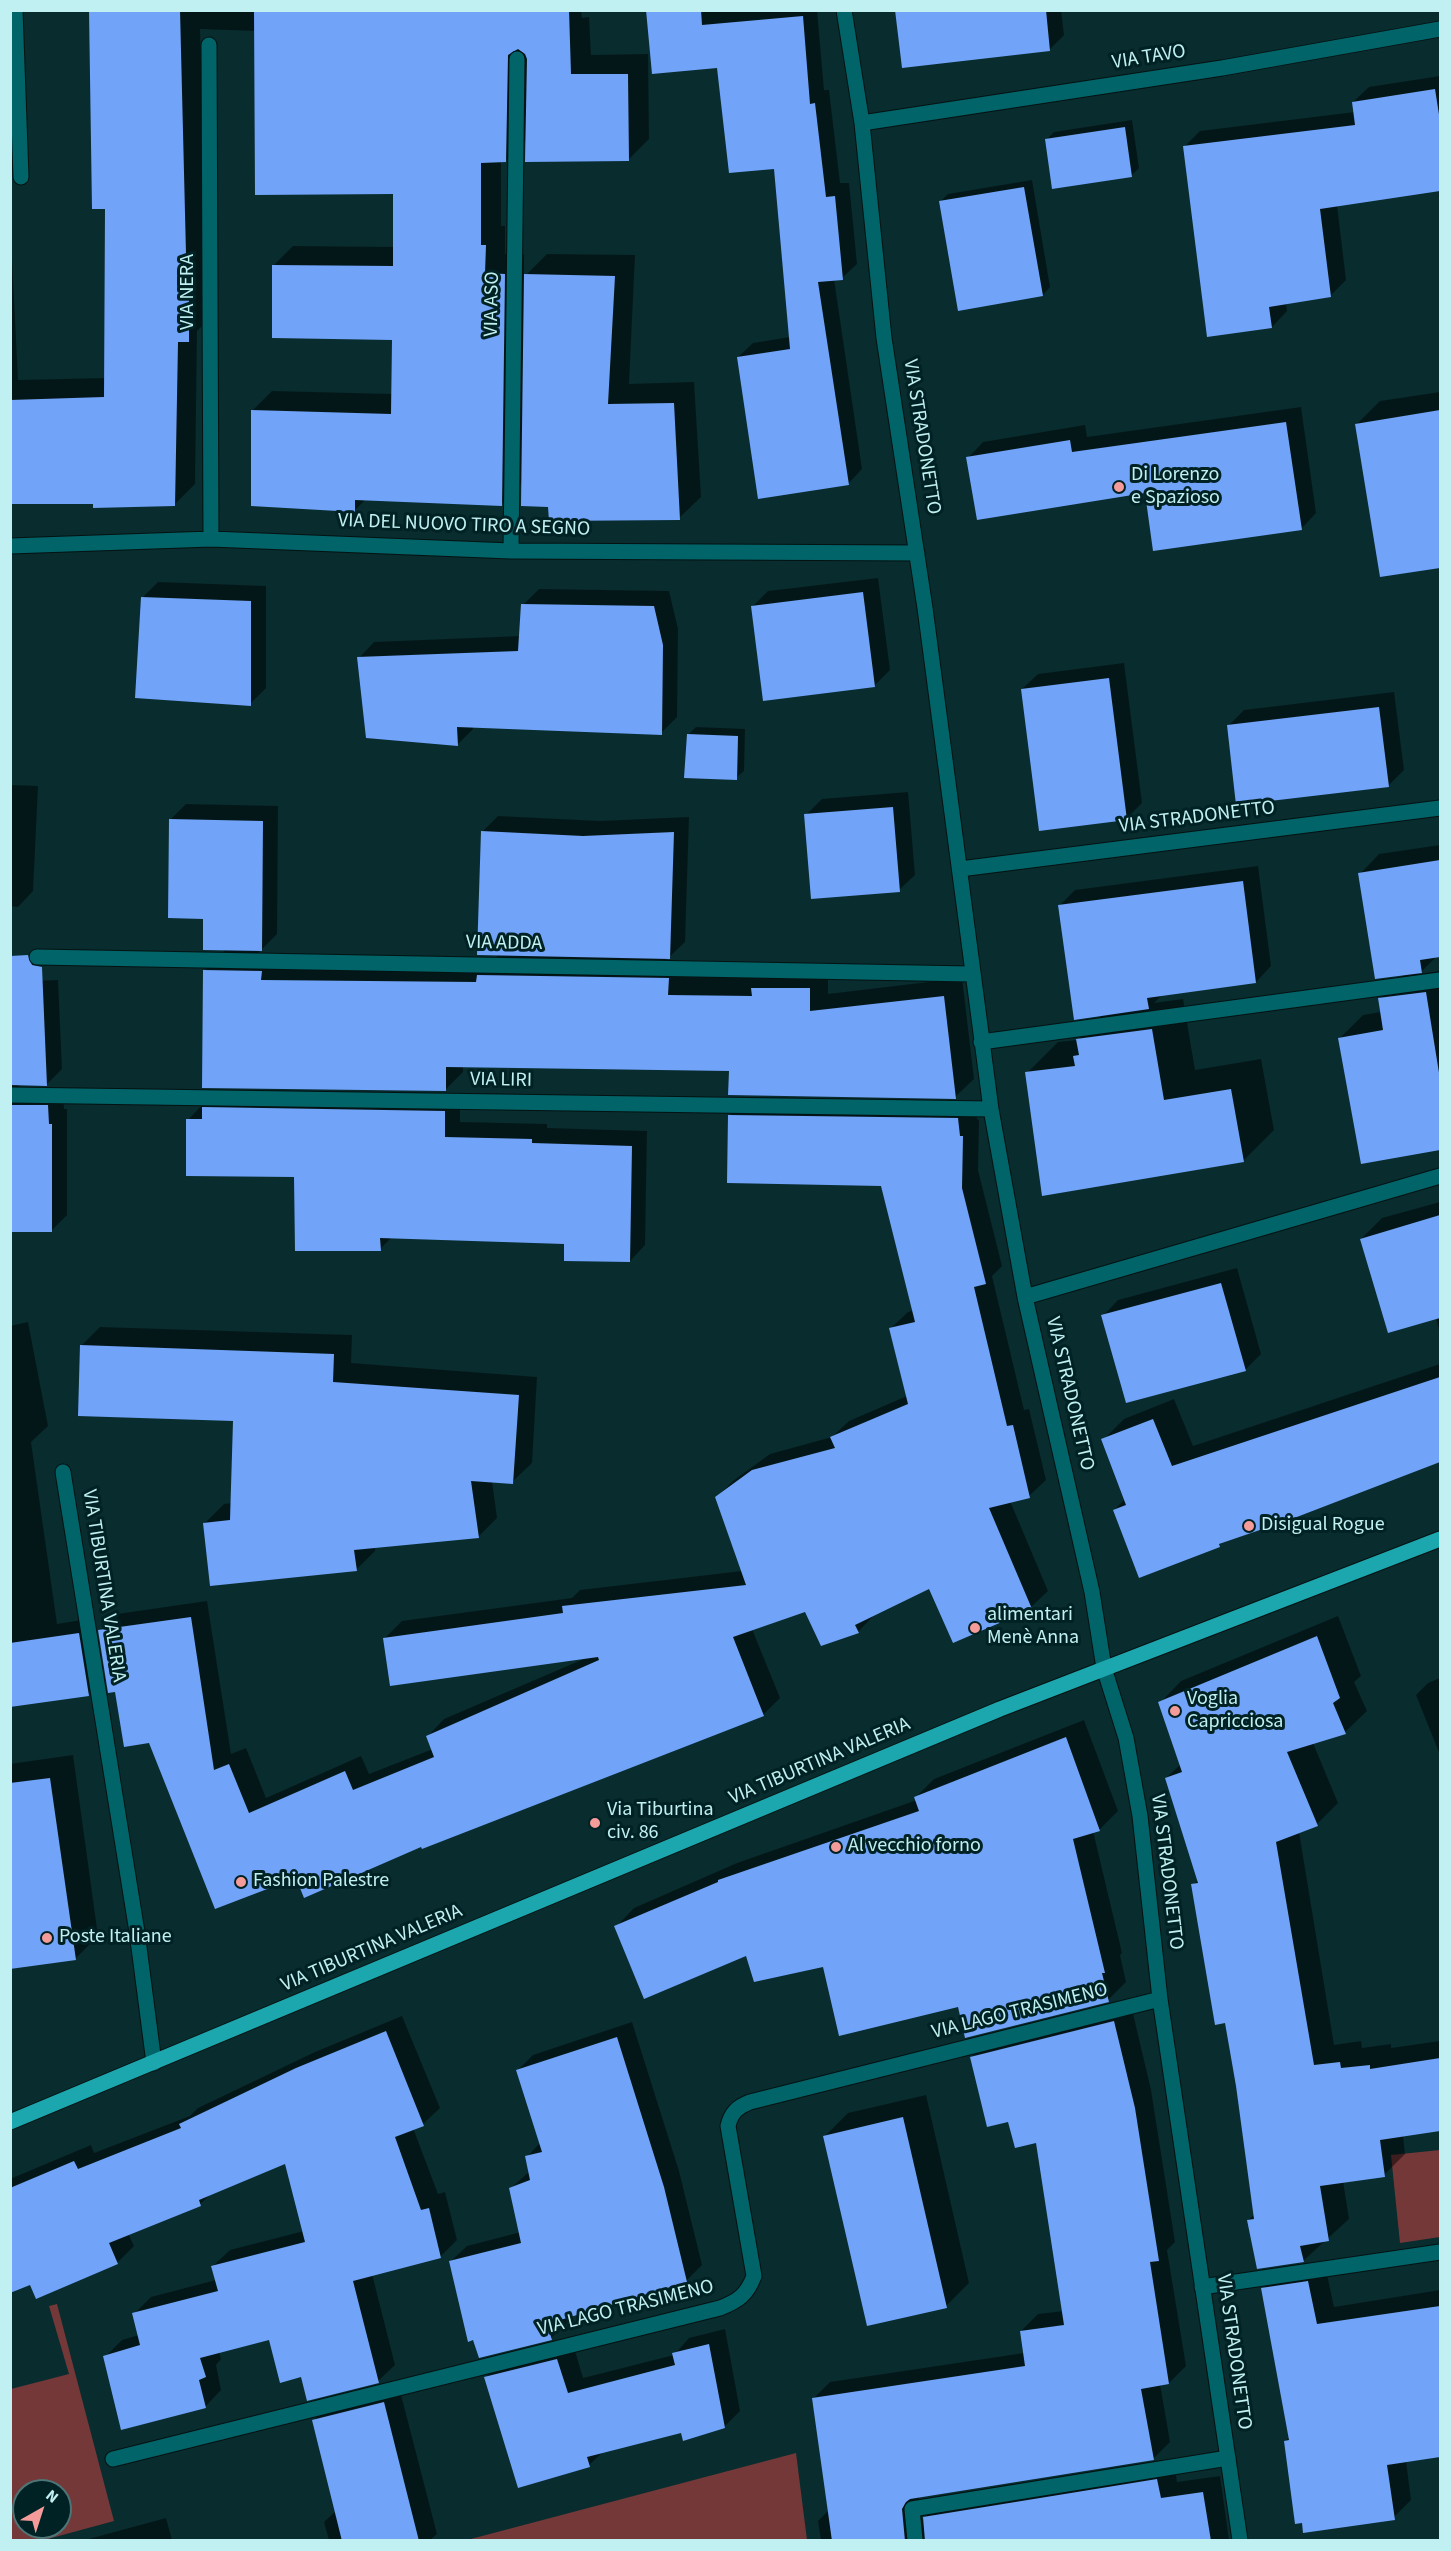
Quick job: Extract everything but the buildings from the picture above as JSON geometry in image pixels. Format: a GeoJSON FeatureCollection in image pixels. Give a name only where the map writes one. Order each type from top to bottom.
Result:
{"type":"FeatureCollection","features":[{"type":"Feature","properties":{"kind":"main road","name":"VIA TIBURTINA VALERIA"},"geometry":{"type":"LineString","coordinates":[[10,2122],[1104,1668],[1440,1539]]}},
{"type":"Feature","properties":{"kind":"street"},"geometry":{"type":"LineString","coordinates":[[15,10],[21,177]]}},
{"type":"Feature","properties":{"kind":"street","name":"VIA STRADONETTO"},"geometry":{"type":"LineString","coordinates":[[844,10],[862,123],[884,338],[917,553],[960,869],[971,974],[991,1109],[1025,1297],[1092,1592],[1104,1668],[1126,1738],[1140,1816],[1160,1999],[1240,2541]]}},
{"type":"Feature","properties":{"kind":"street","name":"VIA TAVO"},"geometry":{"type":"LineString","coordinates":[[862,123],[1222,68],[1440,29]]}},
{"type":"Feature","properties":{"kind":"street","name":"VIA NERA"},"geometry":{"type":"LineString","coordinates":[[209,45],[211,539]]}},
{"type":"Feature","properties":{"kind":"street","name":"VIA ASO"},"geometry":{"type":"LineString","coordinates":[[511,550],[517,59]]}},
{"type":"Feature","properties":{"kind":"street","name":"VIA DEL NUOVO TIRO A SEGNO"},"geometry":{"type":"LineString","coordinates":[[10,546],[211,539],[511,550],[917,553]]}},
{"type":"Feature","properties":{"kind":"street","name":"VIA STRADONETTO"},"geometry":{"type":"LineString","coordinates":[[960,869],[1440,808]]}},
{"type":"Feature","properties":{"kind":"street","name":"VIA ADDA"},"geometry":{"type":"LineString","coordinates":[[37,957],[971,974]]}},
{"type":"Feature","properties":{"kind":"street"},"geometry":{"type":"LineString","coordinates":[[981,1042],[1440,980]]}},
{"type":"Feature","properties":{"kind":"street","name":"VIA LIRI"},"geometry":{"type":"LineString","coordinates":[[10,1095],[991,1109]]}},
{"type":"Feature","properties":{"kind":"street","name":"VIA STRADONETTO"},"geometry":{"type":"LineString","coordinates":[[1025,1297],[1440,1176]]}},
{"type":"Feature","properties":{"kind":"street","name":"VIA TIBURTINA VALERIA"},"geometry":{"type":"LineString","coordinates":[[63,1472],[137,1932],[154,2063]]}},
{"type":"Feature","properties":{"kind":"street","name":"VIA LAGO TRASIMENO"},"geometry":{"type":"LineString","coordinates":[[113,2459],[708,2311],[740,2300],[749,2289],[754,2276],[728,2126],[730,2117],[737,2107],[1160,1999]]}},
{"type":"Feature","properties":{"kind":"street"},"geometry":{"type":"LineString","coordinates":[[1202,2287],[1440,2252]]}},
{"type":"Feature","properties":{"kind":"street","name":"VIA STRADONETTO"},"geometry":{"type":"LineString","coordinates":[[915,2541],[912,2509],[1228,2458]]}},
{"type":"Feature","properties":{"kind":"shaded area"},"geometry":{"type":"Polygon","coordinates":[[[1440,2150],[1440,2237],[1400,2243],[1391,2155],[1440,2150]]]}},
{"type":"Feature","properties":{"kind":"shaded area"},"geometry":{"type":"Polygon","coordinates":[[[57,2304],[114,2521],[72,2532],[72,2479],[12,2479],[12,2539],[48,2539],[11,2540],[11,2389],[69,2374],[49,2306],[57,2304]]]}},
{"type":"Feature","properties":{"kind":"shaded area"},"geometry":{"type":"Polygon","coordinates":[[[796,2453],[807,2540],[467,2540],[796,2453]]]}},
{"type":"Feature","properties":{"kind":"place","name":"Di Lorenzo e Spazioso"},"geometry":{"type":"Point","coordinates":[1119,487]}},
{"type":"Feature","properties":{"kind":"place","name":"Disigual Rogue"},"geometry":{"type":"Point","coordinates":[1249,1526]}},
{"type":"Feature","properties":{"kind":"place","name":"alimentari Menè Anna"},"geometry":{"type":"Point","coordinates":[975,1628]}},
{"type":"Feature","properties":{"kind":"place","name":"Voglia Capricciosa"},"geometry":{"type":"Point","coordinates":[1175,1711]}},
{"type":"Feature","properties":{"kind":"place","name":"Via Tiburtina civ. 86"},"geometry":{"type":"Point","coordinates":[595,1823]}},
{"type":"Feature","properties":{"kind":"place","name":"Al vecchio forno"},"geometry":{"type":"Point","coordinates":[836,1847]}},
{"type":"Feature","properties":{"kind":"place","name":"Fashion Palestre"},"geometry":{"type":"Point","coordinates":[241,1882]}},
{"type":"Feature","properties":{"kind":"place","name":"Poste Italiane"},"geometry":{"type":"Point","coordinates":[47,1938]}}]}
